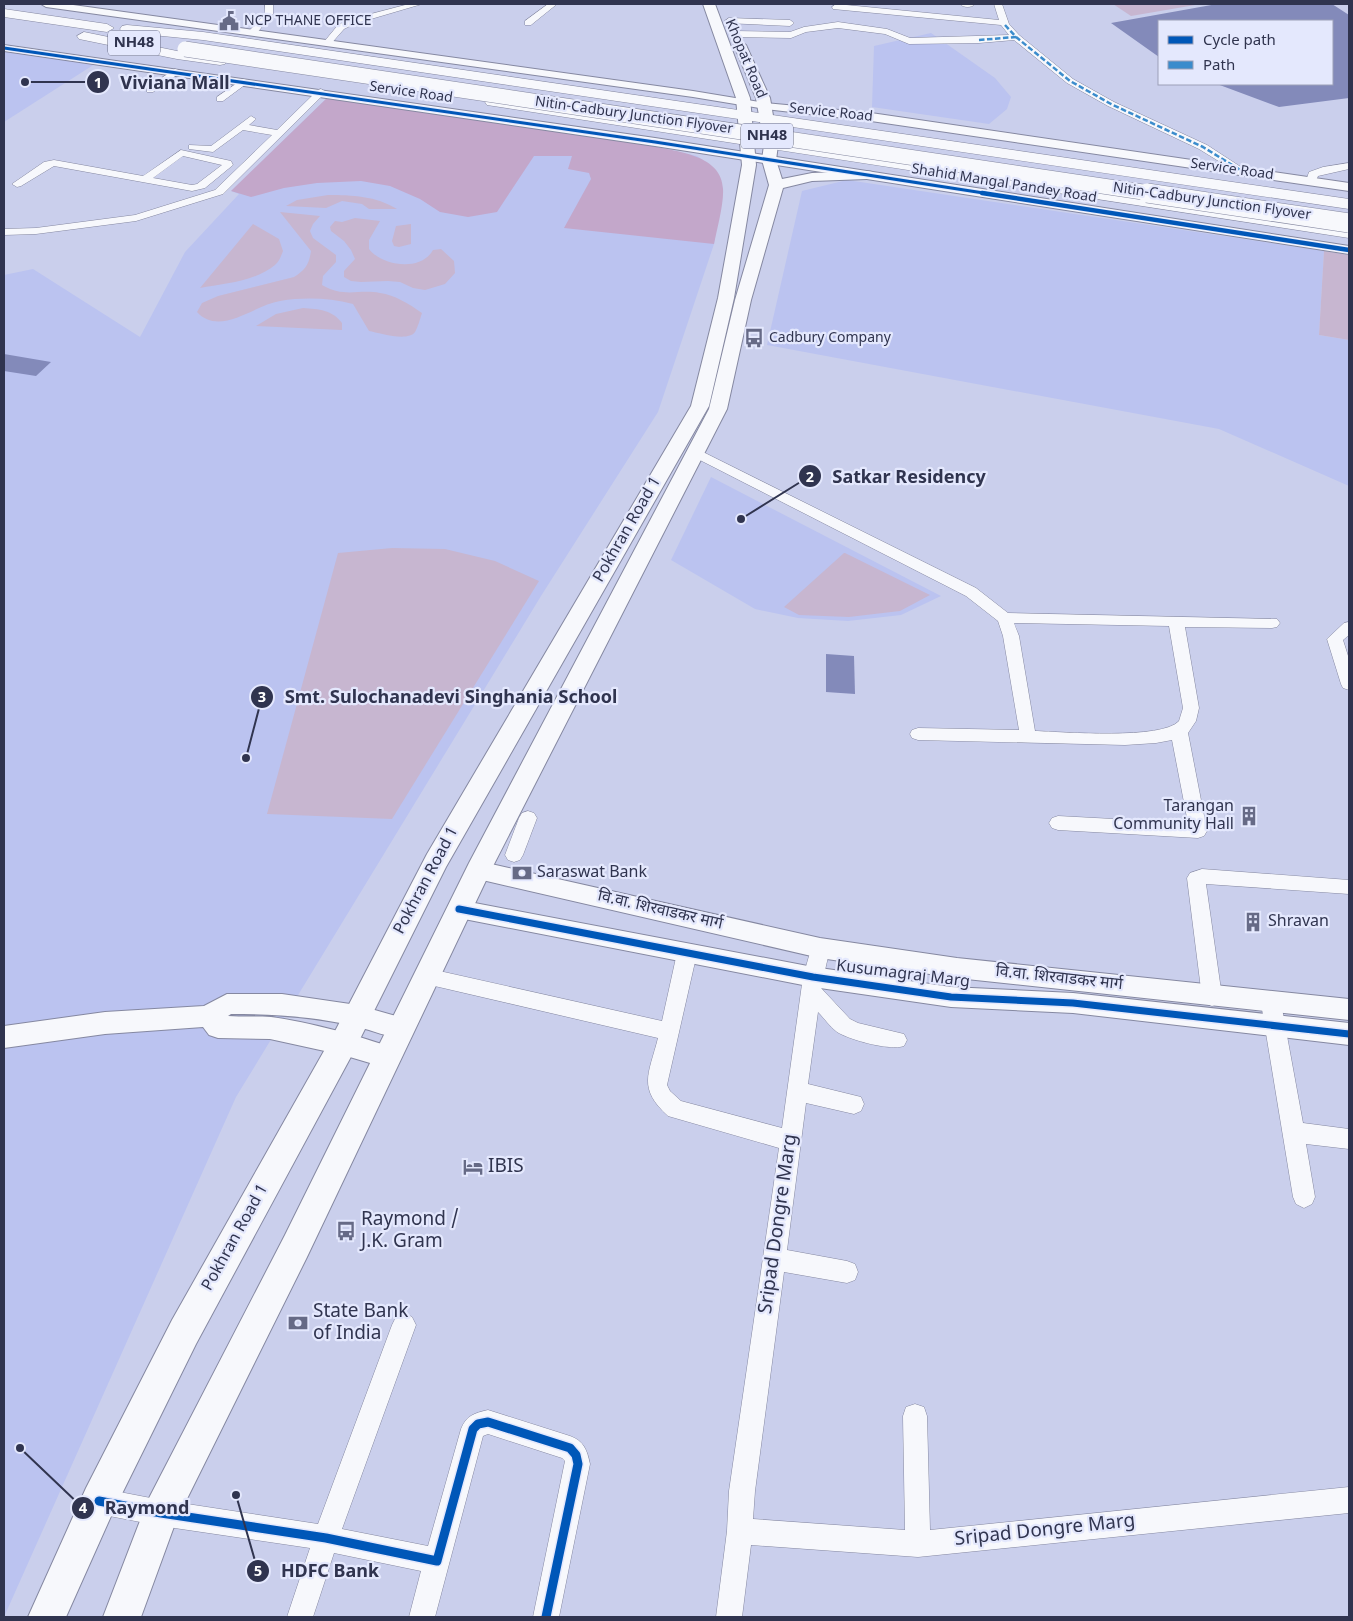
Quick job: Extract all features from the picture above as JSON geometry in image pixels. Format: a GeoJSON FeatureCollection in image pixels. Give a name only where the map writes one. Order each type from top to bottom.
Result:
{"type":"FeatureCollection","features":[{"type":"Feature","properties":{"kind":"highway","name":"NH48"},"geometry":{"type":"LineString","coordinates":[[4,13],[98,26],[190,46]]}},
{"type":"Feature","properties":{"kind":"highway","name":"NH48"},"geometry":{"type":"LineString","coordinates":[[4,25],[84,36],[190,46]]}},
{"type":"Feature","properties":{"kind":"highway"},"geometry":{"type":"LineString","coordinates":[[98,26],[203,36],[756,130],[1287,224],[1349,233]]}},
{"type":"Feature","properties":{"kind":"highway"},"geometry":{"type":"LineString","coordinates":[[84,36],[177,55],[1349,204]]}},
{"type":"Feature","properties":{"kind":"highway","name":"Nitin-Cadbury Junction Flyover"},"geometry":{"type":"LineString","coordinates":[[190,46],[1349,212]]}},
{"type":"Feature","properties":{"kind":"highway","name":"Nitin-Cadbury Junction Flyover"},"geometry":{"type":"LineString","coordinates":[[190,46],[1349,223]]}},
{"type":"Feature","properties":{"kind":"highway"},"geometry":{"type":"LineString","coordinates":[[1272,238],[1287,224]]}},
{"type":"Feature","properties":{"kind":"main road","name":"Khopat Road"},"geometry":{"type":"LineString","coordinates":[[710,4],[756,130]]}},
{"type":"Feature","properties":{"kind":"main road","name":"Khopat Road"},"geometry":{"type":"LineString","coordinates":[[722,4],[732,29],[756,130]]}},
{"type":"Feature","properties":{"kind":"main road"},"geometry":{"type":"LineString","coordinates":[[756,130],[776,185],[812,177],[867,174]]}},
{"type":"Feature","properties":{"kind":"main road","name":"Pokhran Road 1"},"geometry":{"type":"LineString","coordinates":[[122,1617],[161,1513],[296,1246],[478,870],[524,817],[554,724],[697,453],[718,409],[735,299],[749,165],[756,130]]}},
{"type":"Feature","properties":{"kind":"main road","name":"Pokhran Road 1"},"geometry":{"type":"LineString","coordinates":[[47,1617],[99,1501],[184,1332],[343,1044],[436,861],[700,406],[735,299],[776,185]]}},
{"type":"Feature","properties":{"kind":"main road"},"geometry":{"type":"LineString","coordinates":[[521,715],[554,724]]}},
{"type":"Feature","properties":{"kind":"street","name":"Service Road"},"geometry":{"type":"LineString","coordinates":[[46,4],[327,43],[756,130],[889,120],[1349,187]]}},
{"type":"Feature","properties":{"kind":"street"},"geometry":{"type":"LineString","coordinates":[[253,32],[269,14],[269,4]]}},
{"type":"Feature","properties":{"kind":"street"},"geometry":{"type":"LineString","coordinates":[[327,43],[341,27],[350,22],[418,4]]}},
{"type":"Feature","properties":{"kind":"street"},"geometry":{"type":"LineString","coordinates":[[528,23],[553,4]]}},
{"type":"Feature","properties":{"kind":"street"},"geometry":{"type":"LineString","coordinates":[[964,4],[971,4]]}},
{"type":"Feature","properties":{"kind":"street"},"geometry":{"type":"LineString","coordinates":[[998,4],[1005,23],[1016,36],[1070,81],[1111,104],[1203,147],[1242,171]]}},
{"type":"Feature","properties":{"kind":"street"},"geometry":{"type":"LineString","coordinates":[[836,7],[1005,23]]}},
{"type":"Feature","properties":{"kind":"street"},"geometry":{"type":"LineString","coordinates":[[732,29],[790,23]]}},
{"type":"Feature","properties":{"kind":"street"},"geometry":{"type":"LineString","coordinates":[[732,29],[791,35],[804,30],[838,25],[887,32],[909,41],[979,40],[1016,36]]}},
{"type":"Feature","properties":{"kind":"street"},"geometry":{"type":"LineString","coordinates":[[732,29],[768,33]]}},
{"type":"Feature","properties":{"kind":"street","name":"Service Road"},"geometry":{"type":"LineString","coordinates":[[4,44],[159,66],[163,70]]}},
{"type":"Feature","properties":{"kind":"street","name":"Service Road"},"geometry":{"type":"LineString","coordinates":[[4,48],[321,92],[655,142]]}},
{"type":"Feature","properties":{"kind":"street"},"geometry":{"type":"LineString","coordinates":[[150,90],[175,72]]}},
{"type":"Feature","properties":{"kind":"street"},"geometry":{"type":"LineString","coordinates":[[220,99],[243,82]]}},
{"type":"Feature","properties":{"kind":"street"},"geometry":{"type":"LineString","coordinates":[[4,232],[36,231],[136,218],[162,212],[219,192],[321,92]]}},
{"type":"Feature","properties":{"kind":"street"},"geometry":{"type":"LineString","coordinates":[[145,180],[179,149],[190,147],[213,149],[251,119]]}},
{"type":"Feature","properties":{"kind":"street"},"geometry":{"type":"LineString","coordinates":[[240,127],[279,133]]}},
{"type":"Feature","properties":{"kind":"street","name":"Shahid Mangal Pandey Road"},"geometry":{"type":"LineString","coordinates":[[655,142],[756,130],[867,174],[1349,250]]}},
{"type":"Feature","properties":{"kind":"street"},"geometry":{"type":"LineString","coordinates":[[17,184],[48,164],[54,163],[192,188],[201,186],[228,165],[227,163],[179,149]]}},
{"type":"Feature","properties":{"kind":"street"},"geometry":{"type":"LineString","coordinates":[[1311,181],[1313,174],[1323,170],[1349,166]]}},
{"type":"Feature","properties":{"kind":"street"},"geometry":{"type":"LineString","coordinates":[[206,182],[226,186]]}},
{"type":"Feature","properties":{"kind":"street"},"geometry":{"type":"LineString","coordinates":[[697,453],[971,592],[1005,618],[1011,636],[1028,737]]}},
{"type":"Feature","properties":{"kind":"street"},"geometry":{"type":"LineString","coordinates":[[1005,618],[1272,623]]}},
{"type":"Feature","properties":{"kind":"street"},"geometry":{"type":"LineString","coordinates":[[918,734],[1126,739],[1167,735],[1179,731],[1185,726],[1191,708],[1176,622]]}},
{"type":"Feature","properties":{"kind":"street"},"geometry":{"type":"LineString","coordinates":[[1349,627],[1335,639],[1349,684]]}},
{"type":"Feature","properties":{"kind":"street"},"geometry":{"type":"LineString","coordinates":[[1058,823],[1198,831],[1179,731]]}},
{"type":"Feature","properties":{"kind":"street"},"geometry":{"type":"LineString","coordinates":[[514,855],[524,817]]}},
{"type":"Feature","properties":{"kind":"street","name":"वि.वा. शिरवाडकर मार्ग"},"geometry":{"type":"LineString","coordinates":[[478,870],[820,948],[957,968],[1136,999],[1212,997],[1349,1010]]}},
{"type":"Feature","properties":{"kind":"street"},"geometry":{"type":"LineString","coordinates":[[1212,997],[1196,878],[1202,876],[1349,887]]}},
{"type":"Feature","properties":{"kind":"street","name":"Kusumagraj Marg"},"geometry":{"type":"LineString","coordinates":[[459,909],[687,953],[812,984],[952,997],[1073,1003],[1136,999],[1275,1026],[1349,1034]]}},
{"type":"Feature","properties":{"kind":"street","name":"Sripad Dongre Marg"},"geometry":{"type":"LineString","coordinates":[[729,1617],[740,1531],[742,1491],[812,984],[820,948]]}},
{"type":"Feature","properties":{"kind":"street"},"geometry":{"type":"LineString","coordinates":[[687,953],[657,1085],[669,1105],[675,1109],[791,1141]]}},
{"type":"Feature","properties":{"kind":"street"},"geometry":{"type":"LineString","coordinates":[[426,976],[669,1032]]}},
{"type":"Feature","properties":{"kind":"street"},"geometry":{"type":"LineString","coordinates":[[812,984],[843,1026],[854,1031],[897,1040]]}},
{"type":"Feature","properties":{"kind":"street"},"geometry":{"type":"LineString","coordinates":[[1272,1002],[1304,1197]]}},
{"type":"Feature","properties":{"kind":"street"},"geometry":{"type":"LineString","coordinates":[[4,1037],[105,1023],[208,1016],[227,1004],[282,1004],[357,1016],[402,1028]]}},
{"type":"Feature","properties":{"kind":"street"},"geometry":{"type":"LineString","coordinates":[[208,1016],[218,1027],[270,1028],[343,1044],[387,1057]]}},
{"type":"Feature","properties":{"kind":"street"},"geometry":{"type":"LineString","coordinates":[[798,1091],[854,1104]]}},
{"type":"Feature","properties":{"kind":"street"},"geometry":{"type":"LineString","coordinates":[[1294,1132],[1349,1140]]}},
{"type":"Feature","properties":{"kind":"street"},"geometry":{"type":"LineString","coordinates":[[774,1259],[847,1272]]}},
{"type":"Feature","properties":{"kind":"street"},"geometry":{"type":"LineString","coordinates":[[300,1617],[326,1538],[404,1325]]}},
{"type":"Feature","properties":{"kind":"street"},"geometry":{"type":"LineString","coordinates":[[914,1416],[918,1544]]}},
{"type":"Feature","properties":{"kind":"street"},"geometry":{"type":"LineString","coordinates":[[422,1617],[473,1429],[478,1424],[488,1422],[570,1448],[576,1455],[578,1464],[546,1617]]}},
{"type":"Feature","properties":{"kind":"street","name":"Sripad Dongre Marg"},"geometry":{"type":"LineString","coordinates":[[740,1531],[918,1544],[1349,1500]]}},
{"type":"Feature","properties":{"kind":"street"},"geometry":{"type":"LineString","coordinates":[[99,1501],[161,1513],[326,1538],[437,1561]]}},
{"type":"Feature","properties":{"kind":"shaded area"},"geometry":{"type":"Polygon","coordinates":[[[1113,4],[1201,4],[1131,16],[1113,4]]]}},
{"type":"Feature","properties":{"kind":"shaded area"},"geometry":{"type":"Polygon","coordinates":[[[1217,4],[1332,4],[1349,15],[1349,98],[1279,107],[1220,85],[1333,85],[1333,20],[1158,20],[1158,56],[1111,23],[1217,4]]]}},
{"type":"Feature","properties":{"kind":"shaded area"},"geometry":{"type":"Polygon","coordinates":[[[931,33],[995,78],[1011,97],[1007,109],[989,124],[872,107],[874,46],[931,33]]]}},
{"type":"Feature","properties":{"kind":"shaded area"},"geometry":{"type":"Polygon","coordinates":[[[4,49],[98,62],[4,122],[4,49]]]}},
{"type":"Feature","properties":{"kind":"shaded area"},"geometry":{"type":"Polygon","coordinates":[[[328,97],[652,146],[697,156],[710,165],[719,176],[723,189],[714,244],[658,412],[541,596],[236,1097],[4,1617],[4,275],[33,269],[140,337],[185,252],[239,194],[231,191],[328,97]]]}},
{"type":"Feature","properties":{"kind":"shaded area"},"geometry":{"type":"Polygon","coordinates":[[[328,97],[652,146],[697,157],[715,169],[721,178],[723,195],[714,244],[564,228],[591,179],[589,173],[568,169],[572,156],[534,156],[497,212],[468,217],[440,212],[420,199],[390,186],[361,181],[317,183],[284,188],[251,197],[231,191],[328,97]]]}},
{"type":"Feature","properties":{"kind":"shaded area","name":"Cadbury Company"},"geometry":{"type":"Polygon","coordinates":[[[847,180],[1324,251],[1319,335],[1349,340],[1349,486],[1219,429],[767,345],[802,191],[847,180]]]}},
{"type":"Feature","properties":{"kind":"shaded area"},"geometry":{"type":"Polygon","coordinates":[[[328,195],[372,199],[397,209],[369,209],[362,204],[342,201],[326,208],[286,206],[297,200],[328,195]]]}},
{"type":"Feature","properties":{"kind":"shaded area"},"geometry":{"type":"Polygon","coordinates":[[[280,212],[320,216],[310,231],[313,238],[336,255],[336,262],[323,276],[322,285],[337,291],[380,293],[402,300],[422,313],[415,332],[411,335],[400,337],[369,331],[353,304],[326,299],[280,301],[227,321],[206,319],[197,312],[202,303],[218,296],[294,277],[304,269],[308,264],[311,251],[280,212]]]}},
{"type":"Feature","properties":{"kind":"shaded area"},"geometry":{"type":"Polygon","coordinates":[[[355,218],[380,221],[369,240],[369,249],[375,255],[392,263],[411,264],[420,262],[433,250],[441,249],[454,261],[455,273],[445,284],[425,290],[413,288],[400,282],[351,281],[344,277],[344,271],[355,259],[344,241],[331,231],[330,227],[335,221],[342,222],[355,218]]]}},
{"type":"Feature","properties":{"kind":"shaded area"},"geometry":{"type":"Polygon","coordinates":[[[253,224],[279,239],[283,251],[278,262],[259,275],[200,288],[253,224]]]}},
{"type":"Feature","properties":{"kind":"shaded area"},"geometry":{"type":"Polygon","coordinates":[[[411,224],[411,244],[399,247],[394,246],[392,241],[396,226],[411,224]]]}},
{"type":"Feature","properties":{"kind":"shaded area"},"geometry":{"type":"Polygon","coordinates":[[[1324,251],[1349,255],[1349,340],[1319,335],[1324,251]]]}},
{"type":"Feature","properties":{"kind":"shaded area"},"geometry":{"type":"Polygon","coordinates":[[[303,308],[320,310],[334,315],[342,323],[342,330],[256,326],[276,314],[303,308]]]}},
{"type":"Feature","properties":{"kind":"shaded area"},"geometry":{"type":"Polygon","coordinates":[[[4,354],[51,362],[36,376],[4,371],[4,354]]]}},
{"type":"Feature","properties":{"kind":"shaded area"},"geometry":{"type":"Polygon","coordinates":[[[711,477],[941,596],[901,615],[848,621],[798,618],[755,609],[671,560],[711,477]]]}},
{"type":"Feature","properties":{"kind":"shaded area"},"geometry":{"type":"Polygon","coordinates":[[[392,548],[445,549],[495,561],[539,581],[392,819],[267,814],[338,553],[392,548]]]}},
{"type":"Feature","properties":{"kind":"shaded area"},"geometry":{"type":"Polygon","coordinates":[[[844,553],[930,595],[900,611],[849,617],[799,615],[784,607],[844,553]]]}},
{"type":"Feature","properties":{"kind":"shaded area"},"geometry":{"type":"Polygon","coordinates":[[[826,654],[854,656],[855,694],[826,692],[826,654]]]}},
{"type":"Feature","properties":{"kind":"marked path"},"geometry":{"type":"LineString","coordinates":[[1005,25],[1016,37],[1070,81],[1111,104],[1203,147],[1242,171]]}},
{"type":"Feature","properties":{"kind":"marked path"},"geometry":{"type":"LineString","coordinates":[[979,40],[1016,37]]}},
{"type":"Feature","properties":{"kind":"cycle path"},"geometry":{"type":"LineString","coordinates":[[4,48],[655,142],[1349,250]]}},
{"type":"Feature","properties":{"kind":"cycle path"},"geometry":{"type":"LineString","coordinates":[[459,909],[813,977],[951,997],[1073,1003],[1349,1034]]}},
{"type":"Feature","properties":{"kind":"cycle path"},"geometry":{"type":"LineString","coordinates":[[99,1501],[161,1513],[326,1538],[437,1561],[473,1429],[478,1424],[488,1422],[570,1448],[576,1455],[578,1464],[546,1617]]}},
{"type":"Feature","properties":{"kind":"place","name":"NCP THANE OFFICE"},"geometry":{"type":"Point","coordinates":[229,21]}},
{"type":"Feature","properties":{"kind":"place","name":"Viviana Mall"},"geometry":{"type":"Point","coordinates":[25,82]}},
{"type":"Feature","properties":{"kind":"place","name":"Cadbury Company"},"geometry":{"type":"Point","coordinates":[754,338]}},
{"type":"Feature","properties":{"kind":"place","name":"Satkar Residency"},"geometry":{"type":"Point","coordinates":[741,519]}},
{"type":"Feature","properties":{"kind":"place","name":"Smt. Sulochanadevi Singhania School"},"geometry":{"type":"Point","coordinates":[246,758]}},
{"type":"Feature","properties":{"kind":"place","name":"Tarangan Community Hall"},"geometry":{"type":"Point","coordinates":[1249,816]}},
{"type":"Feature","properties":{"kind":"place","name":"Saraswat Bank"},"geometry":{"type":"Point","coordinates":[522,873]}},
{"type":"Feature","properties":{"kind":"place","name":"Shravan"},"geometry":{"type":"Point","coordinates":[1253,922]}},
{"type":"Feature","properties":{"kind":"place","name":"IBIS"},"geometry":{"type":"Point","coordinates":[473,1167]}},
{"type":"Feature","properties":{"kind":"place","name":"Raymond / J.K. Gram"},"geometry":{"type":"Point","coordinates":[346,1231]}},
{"type":"Feature","properties":{"kind":"place","name":"State Bank of India"},"geometry":{"type":"Point","coordinates":[298,1323]}},
{"type":"Feature","properties":{"kind":"place","name":"Raymond"},"geometry":{"type":"Point","coordinates":[20,1448]}},
{"type":"Feature","properties":{"kind":"place","name":"HDFC Bank"},"geometry":{"type":"Point","coordinates":[236,1495]}}]}
